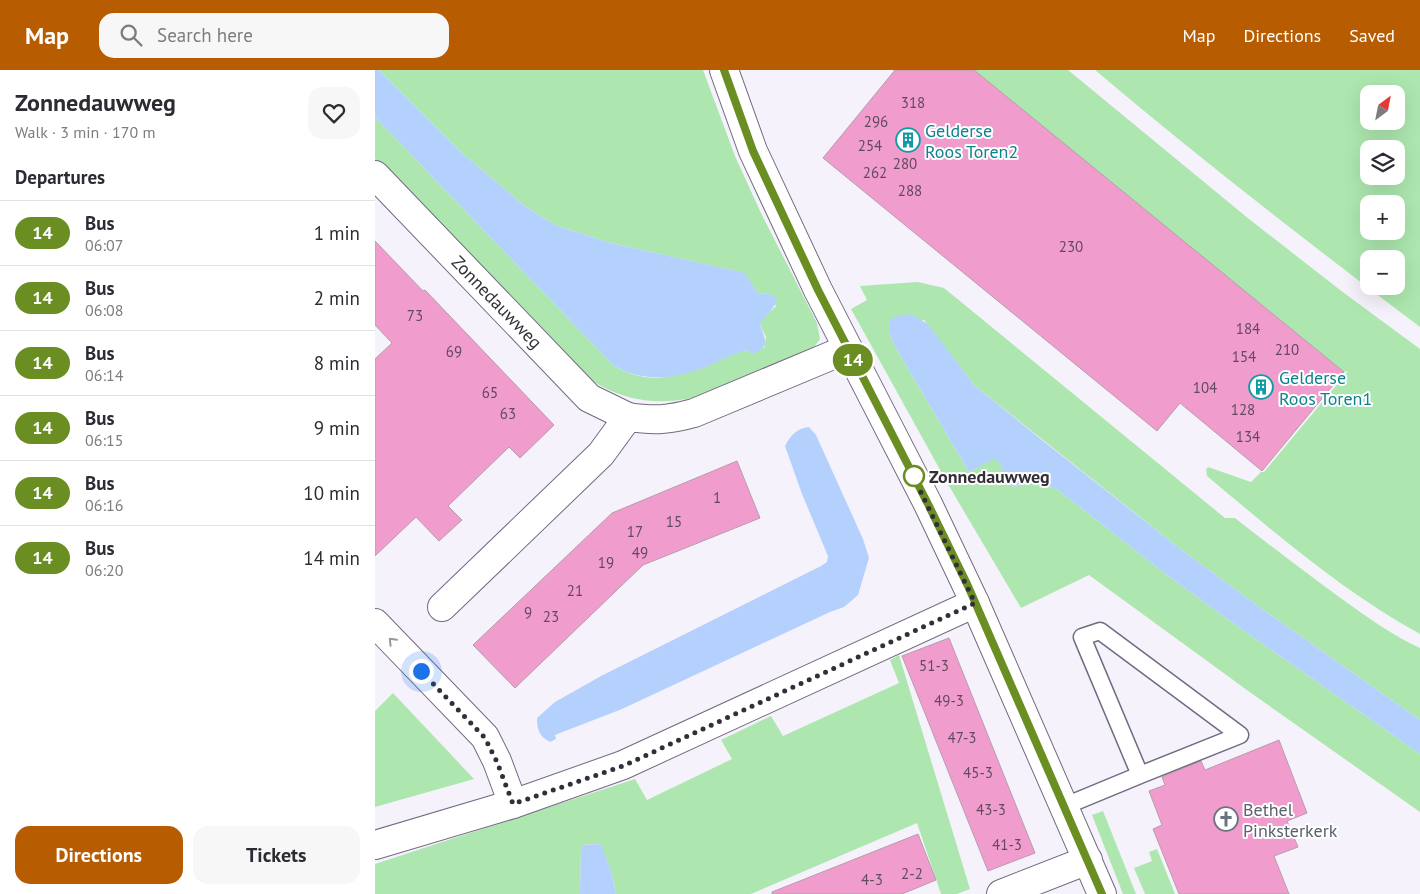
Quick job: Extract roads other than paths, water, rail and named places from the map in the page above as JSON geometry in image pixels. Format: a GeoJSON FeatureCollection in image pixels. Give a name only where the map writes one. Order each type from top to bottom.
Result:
{"type":"FeatureCollection","features":[{"type":"Feature","properties":{"kind":"street"},"geometry":{"type":"LineString","coordinates":[[724,70],[753,151],[818,290],[928,504],[975,603],[1102,894]]}},
{"type":"Feature","properties":{"kind":"street","name":"Zonnedauwweg"},"geometry":{"type":"LineString","coordinates":[[375,175],[589,398],[628,417],[650,421],[694,413],[847,349]]}},
{"type":"Feature","properties":{"kind":"street"},"geometry":{"type":"LineString","coordinates":[[442,607],[601,454],[628,417]]}},
{"type":"Feature","properties":{"kind":"street"},"geometry":{"type":"LineString","coordinates":[[375,845],[513,804],[623,766],[975,603]]}},
{"type":"Feature","properties":{"kind":"street"},"geometry":{"type":"LineString","coordinates":[[375,623],[485,738],[497,762],[513,804]]}},
{"type":"Feature","properties":{"kind":"street"},"geometry":{"type":"LineString","coordinates":[[1001,894],[1088,860]]}},
{"type":"Feature","properties":{"kind":"lane"},"geometry":{"type":"LineString","coordinates":[[1065,806],[1240,735],[1101,632],[1082,637],[1140,775]]}},
{"type":"Feature","properties":{"kind":"water"},"geometry":{"type":"Polygon","coordinates":[[[375,70],[379,70],[464,155],[526,207],[555,225],[611,243],[745,273],[758,294],[767,293],[777,298],[774,306],[760,325],[765,339],[762,349],[752,354],[748,350],[733,354],[698,370],[681,375],[641,376],[613,365],[375,117],[375,70]]]}},
{"type":"Feature","properties":{"kind":"water"},"geometry":{"type":"Polygon","coordinates":[[[911,314],[928,324],[974,385],[1042,440],[1179,548],[1420,720],[1420,754],[1223,616],[1058,490],[1035,483],[1024,483],[1012,487],[996,458],[969,472],[893,343],[889,331],[890,320],[894,317],[911,314]]]}},
{"type":"Feature","properties":{"kind":"water"},"geometry":{"type":"Polygon","coordinates":[[[809,427],[816,435],[863,539],[869,558],[858,595],[844,607],[622,709],[555,735],[556,739],[550,742],[543,737],[538,729],[537,718],[555,702],[601,676],[827,562],[828,556],[802,494],[785,446],[794,433],[809,427]]]}},
{"type":"Feature","properties":{"kind":"water"},"geometry":{"type":"Polygon","coordinates":[[[601,844],[612,874],[616,894],[580,894],[581,845],[601,844]]]}},
{"type":"Feature","properties":{"kind":"place","name":"Gelderse Roos Toren2"},"geometry":{"type":"Point","coordinates":[908,140]}},
{"type":"Feature","properties":{"kind":"place","name":"Gelderse Roos Toren1"},"geometry":{"type":"Point","coordinates":[1261,387]}},
{"type":"Feature","properties":{"kind":"place","name":"Zonnedauwweg"},"geometry":{"type":"Point","coordinates":[914,476]}},
{"type":"Feature","properties":{"kind":"place","name":"Bethel Pinksterkerk"},"geometry":{"type":"Point","coordinates":[1226,819]}}]}
